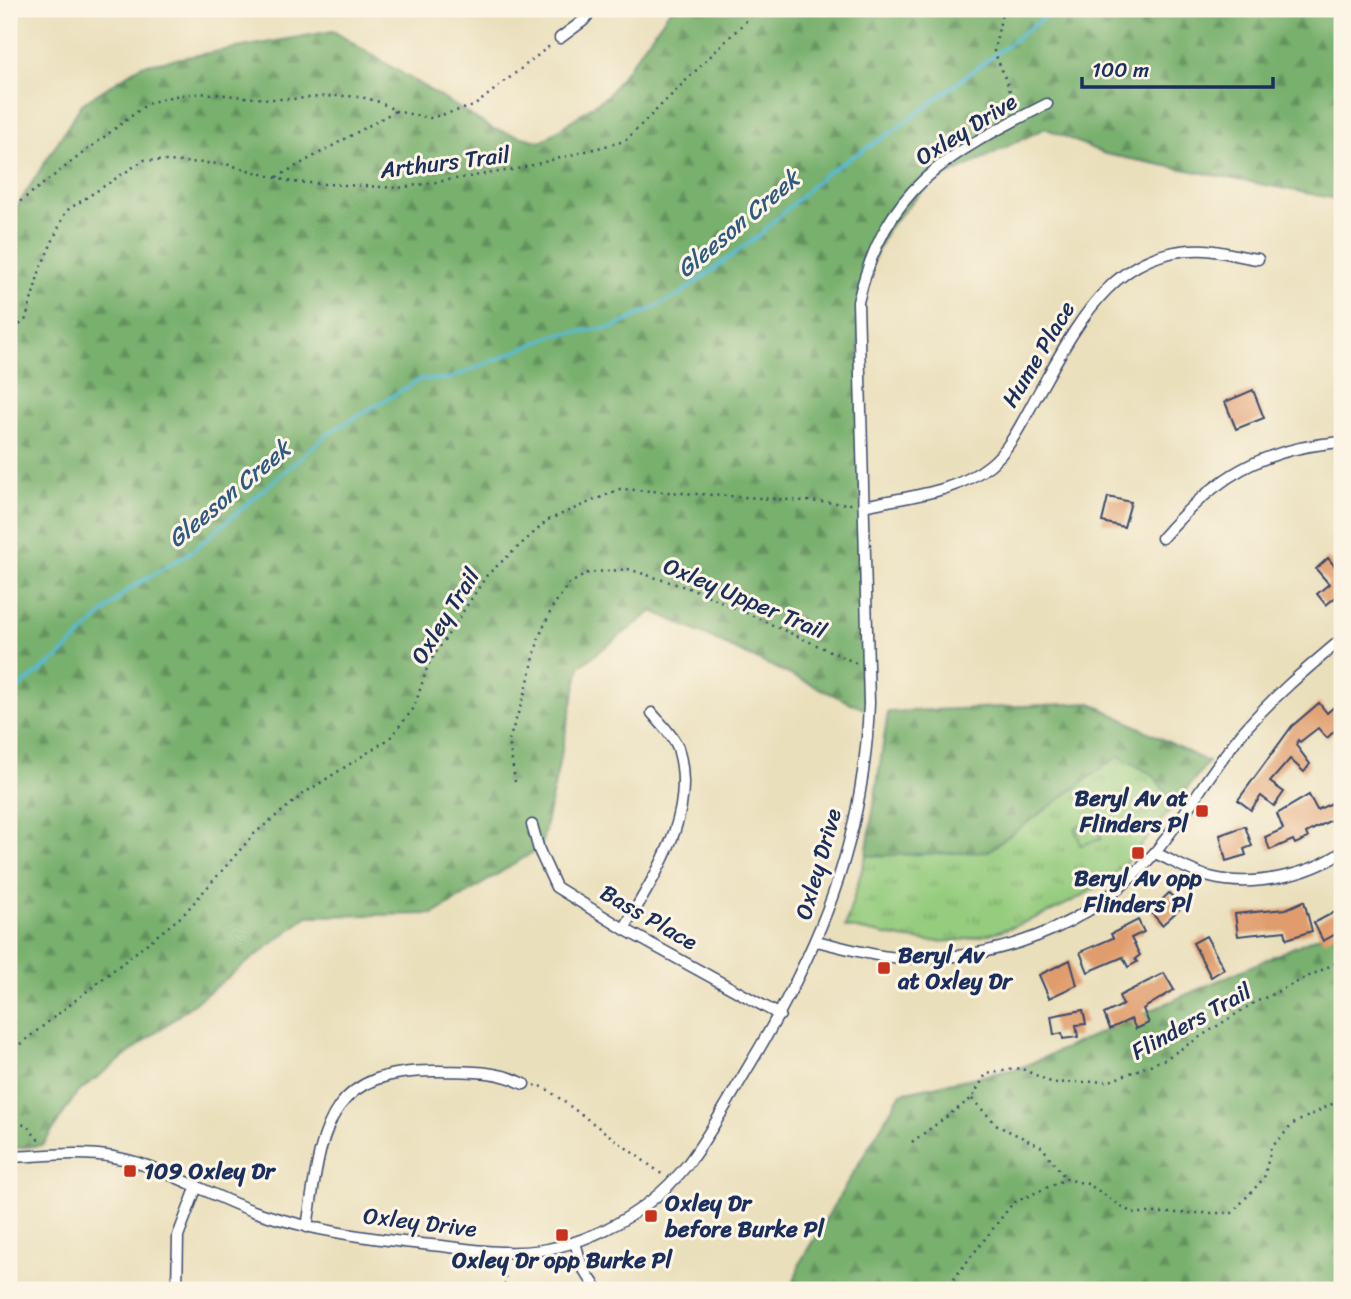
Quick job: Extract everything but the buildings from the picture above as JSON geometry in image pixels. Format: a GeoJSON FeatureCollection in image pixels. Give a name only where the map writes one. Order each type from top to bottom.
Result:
{"type":"FeatureCollection","features":[{"type":"Feature","properties":{"kind":"street"},"geometry":{"type":"LineString","coordinates":[[560,38],[583,21],[593,9]]}},
{"type":"Feature","properties":{"kind":"street","name":"Oxley Drive"},"geometry":{"type":"LineString","coordinates":[[9,1157],[120,1158],[153,1168],[254,1211],[307,1227],[401,1242],[505,1253],[542,1250],[575,1242],[634,1214],[671,1181],[702,1143],[780,1014],[817,941],[849,845],[861,791],[868,747],[868,668],[858,302],[867,266],[888,220],[923,177],[1047,104]]}},
{"type":"Feature","properties":{"kind":"street","name":"Hume Place"},"geometry":{"type":"LineString","coordinates":[[864,506],[939,491],[967,480],[992,464],[1022,423],[1085,312],[1121,275],[1161,256],[1204,250],[1258,260]]}},
{"type":"Feature","properties":{"kind":"street"},"geometry":{"type":"LineString","coordinates":[[1163,538],[1185,512],[1229,475],[1254,460],[1315,445],[1342,442]]}},
{"type":"Feature","properties":{"kind":"street"},"geometry":{"type":"LineString","coordinates":[[817,941],[873,954],[931,958],[985,951],[1030,940],[1074,919],[1106,898],[1155,853],[1246,728],[1287,685],[1342,639]]}},
{"type":"Feature","properties":{"kind":"street"},"geometry":{"type":"LineString","coordinates":[[624,929],[672,843],[681,812],[677,746],[652,713]]}},
{"type":"Feature","properties":{"kind":"street","name":"Bass Place"},"geometry":{"type":"LineString","coordinates":[[532,825],[539,850],[556,887],[624,929],[780,1014]]}},
{"type":"Feature","properties":{"kind":"street"},"geometry":{"type":"LineString","coordinates":[[1155,853],[1211,877],[1248,881],[1311,868],[1342,852]]}},
{"type":"Feature","properties":{"kind":"street"},"geometry":{"type":"LineString","coordinates":[[307,1227],[320,1143],[326,1127],[336,1109],[359,1089],[389,1074],[424,1071],[507,1074],[524,1084]]}},
{"type":"Feature","properties":{"kind":"street"},"geometry":{"type":"LineString","coordinates":[[177,1290],[178,1236],[197,1186]]}},
{"type":"Feature","properties":{"kind":"street"},"geometry":{"type":"LineString","coordinates":[[575,1242],[582,1267],[598,1290]]}},
{"type":"Feature","properties":{"kind":"path","name":"Arthurs Trail"},"geometry":{"type":"LineString","coordinates":[[9,334],[26,319],[40,269],[66,211],[144,160],[226,164],[291,182],[399,188],[517,169],[625,141],[758,9]]}},
{"type":"Feature","properties":{"kind":"path"},"geometry":{"type":"LineString","coordinates":[[1003,9],[994,51],[1018,119]]}},
{"type":"Feature","properties":{"kind":"path"},"geometry":{"type":"LineString","coordinates":[[9,210],[136,111],[169,96],[209,91],[278,99],[355,95],[381,101],[395,111],[430,118],[474,106],[560,38]]}},
{"type":"Feature","properties":{"kind":"path"},"geometry":{"type":"LineString","coordinates":[[275,178],[395,111]]}},
{"type":"Feature","properties":{"kind":"path","name":"Oxley Trail"},"geometry":{"type":"LineString","coordinates":[[9,1053],[183,915],[256,833],[306,792],[389,738],[414,708],[428,665],[486,575],[548,520],[620,489],[864,506]]}},
{"type":"Feature","properties":{"kind":"path","name":"Oxley Upper Trail"},"geometry":{"type":"LineString","coordinates":[[515,782],[509,740],[526,690],[539,636],[553,606],[569,584],[588,573],[628,569],[698,591],[868,668]]}},
{"type":"Feature","properties":{"kind":"path","name":"Flinders Trail"},"geometry":{"type":"LineString","coordinates":[[912,1142],[972,1098],[986,1074],[1020,1068],[1053,1083],[1110,1082],[1165,1059],[1252,1004],[1342,960]]}},
{"type":"Feature","properties":{"kind":"path"},"geometry":{"type":"LineString","coordinates":[[524,1084],[544,1087],[671,1181]]}},
{"type":"Feature","properties":{"kind":"path"},"geometry":{"type":"LineString","coordinates":[[945,1290],[1013,1203],[1066,1179],[1088,1184],[1132,1213],[1232,1213],[1264,1178],[1271,1148],[1293,1124],[1334,1103],[1342,1086]]}},
{"type":"Feature","properties":{"kind":"path"},"geometry":{"type":"LineString","coordinates":[[972,1098],[998,1126],[1042,1147],[1066,1179]]}},
{"type":"Feature","properties":{"kind":"path"},"geometry":{"type":"LineString","coordinates":[[9,1120],[27,1126],[52,1156]]}},
{"type":"Feature","properties":{"kind":"path"},"geometry":{"type":"LineString","coordinates":[[505,1253],[505,1290]]}},
{"type":"Feature","properties":{"kind":"green space"},"geometry":{"type":"Polygon","coordinates":[[[671,9],[1342,9],[1342,200],[1105,154],[1045,128],[928,185],[887,229],[858,296],[868,711],[653,611],[580,666],[541,847],[434,914],[308,916],[77,1093],[43,1145],[9,1149],[9,219],[82,104],[142,65],[333,31],[493,129],[541,142],[608,95],[671,9]]]}},
{"type":"Feature","properties":{"kind":"green space"},"geometry":{"type":"Polygon","coordinates":[[[1091,703],[1208,762],[1174,805],[1154,776],[1119,757],[987,852],[866,856],[888,712],[1091,703]]]}},
{"type":"Feature","properties":{"kind":"green space"},"geometry":{"type":"Polygon","coordinates":[[[1119,756],[1154,776],[1174,805],[1114,874],[1080,897],[1014,926],[952,941],[925,941],[845,927],[866,856],[987,852],[1119,756]]]}},
{"type":"Feature","properties":{"kind":"green space"},"geometry":{"type":"Polygon","coordinates":[[[1098,820],[1101,839],[1080,845],[1076,827],[1098,820]]]}},
{"type":"Feature","properties":{"kind":"green space"},"geometry":{"type":"Polygon","coordinates":[[[1342,926],[1342,1290],[791,1290],[801,1261],[901,1093],[1020,1068],[1342,926]]]}},
{"type":"Feature","properties":{"kind":"waterway","name":"Gleeson Creek"},"geometry":{"type":"LineString","coordinates":[[9,695],[60,656],[126,591],[194,550],[329,433],[421,379],[449,379],[555,335],[615,327],[679,295],[758,236],[825,174],[895,130],[1055,9]]}},
{"type":"Feature","properties":{"kind":"place","name":"Beryl Av at Flinders Pl"},"geometry":{"type":"Point","coordinates":[1202,811]}},
{"type":"Feature","properties":{"kind":"place","name":"Beryl Av opp Flinders Pl"},"geometry":{"type":"Point","coordinates":[1138,853]}},
{"type":"Feature","properties":{"kind":"place","name":"Beryl Av at Oxley Dr"},"geometry":{"type":"Point","coordinates":[884,968]}},
{"type":"Feature","properties":{"kind":"place","name":"109 Oxley Dr"},"geometry":{"type":"Point","coordinates":[130,1171]}},
{"type":"Feature","properties":{"kind":"place","name":"Oxley Dr before Burke Pl"},"geometry":{"type":"Point","coordinates":[651,1216]}},
{"type":"Feature","properties":{"kind":"place","name":"Oxley Dr opp Burke Pl"},"geometry":{"type":"Point","coordinates":[562,1235]}}]}
